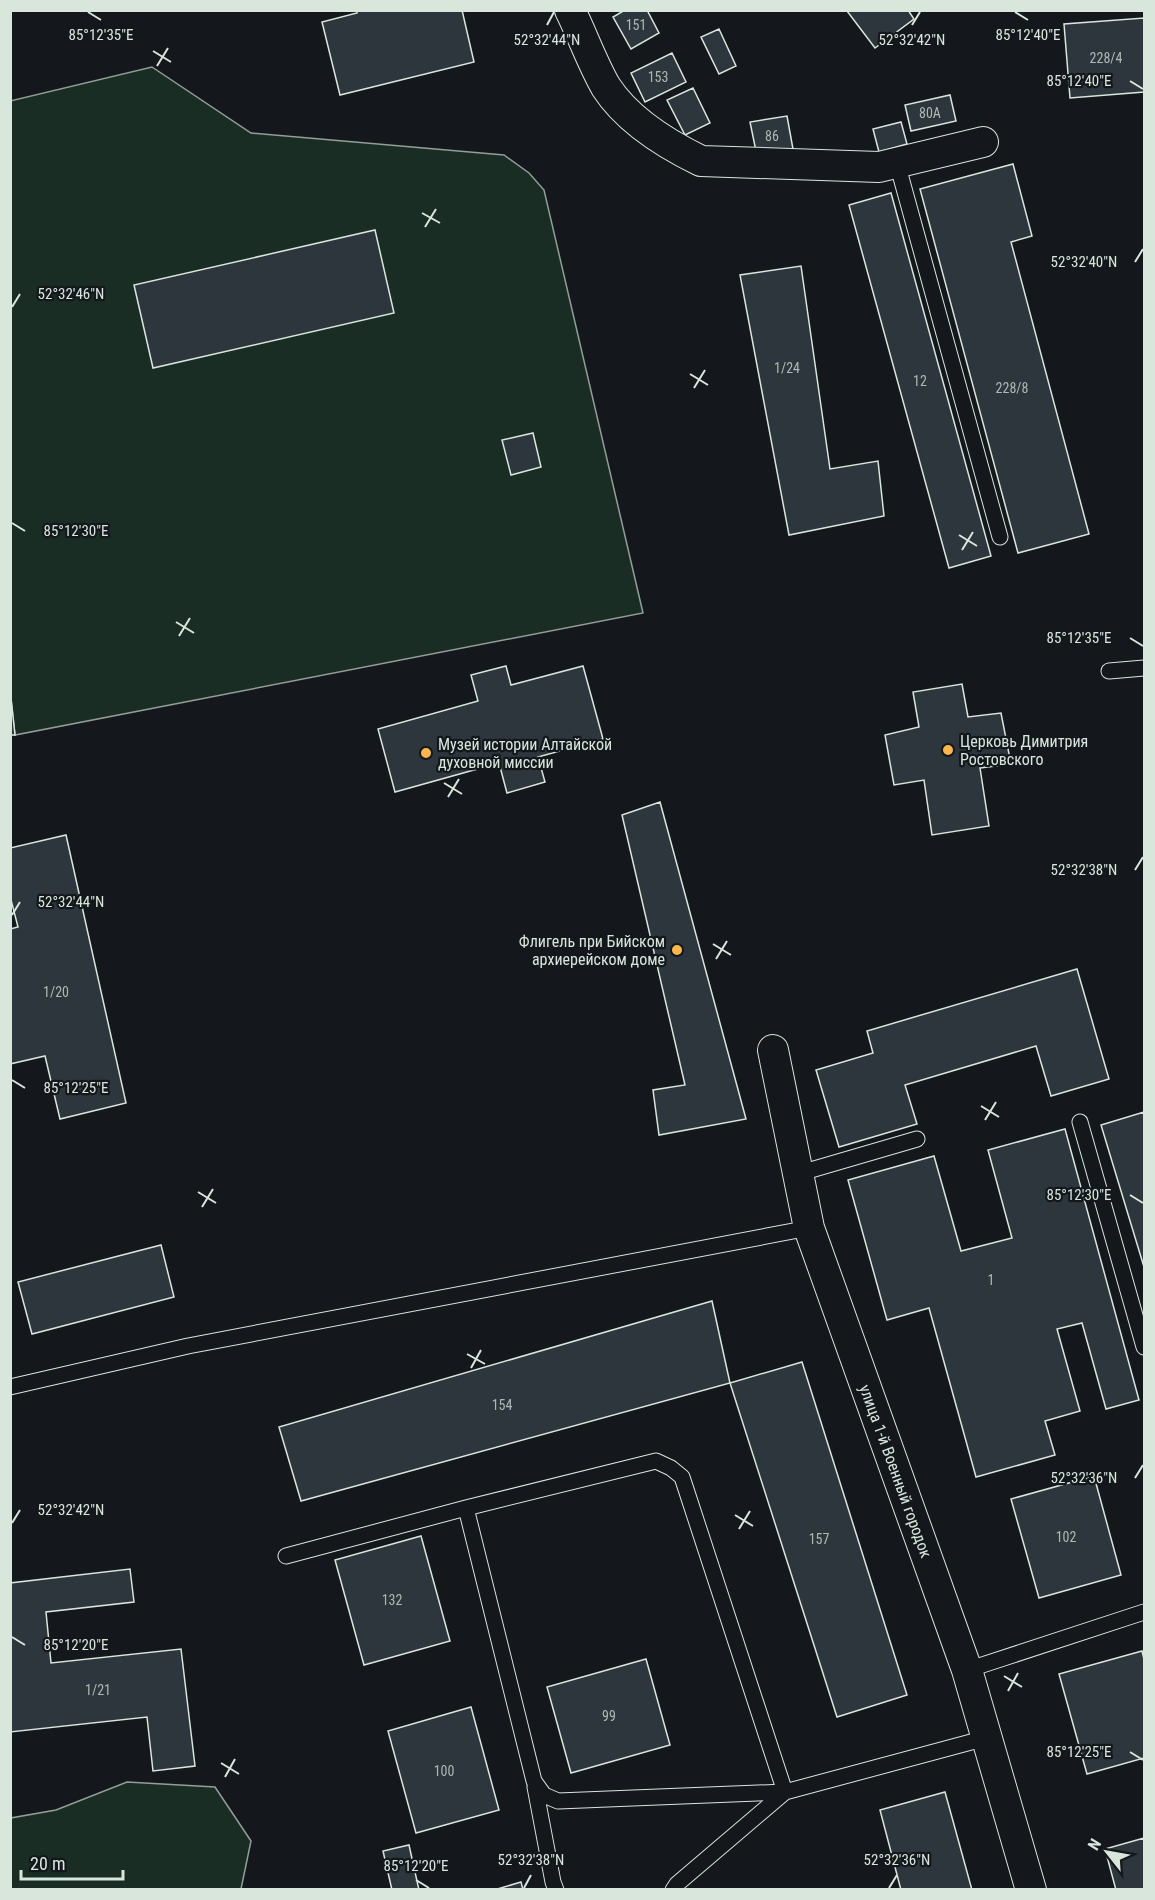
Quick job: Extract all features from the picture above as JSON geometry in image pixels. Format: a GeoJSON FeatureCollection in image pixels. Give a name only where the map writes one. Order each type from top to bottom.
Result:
{"type":"FeatureCollection","features":[{"type":"Feature","properties":{"kind":"street"},"geometry":{"type":"LineString","coordinates":[[570,10],[606,86],[620,104],[649,130],[675,148],[701,161],[879,167],[983,142]]}},
{"type":"Feature","properties":{"kind":"street","name":"улица 1-й Военный городок"},"geometry":{"type":"LineString","coordinates":[[772,1050],[809,1228],[967,1670],[1031,1890]]}},
{"type":"Feature","properties":{"kind":"lane"},"geometry":{"type":"LineString","coordinates":[[897,164],[1000,537]]}},
{"type":"Feature","properties":{"kind":"lane"},"geometry":{"type":"LineString","coordinates":[[1109,671],[1144,668]]}},
{"type":"Feature","properties":{"kind":"lane"},"geometry":{"type":"LineString","coordinates":[[1080,1122],[1144,1347]]}},
{"type":"Feature","properties":{"kind":"lane"},"geometry":{"type":"LineString","coordinates":[[797,1174],[917,1139]]}},
{"type":"Feature","properties":{"kind":"lane"},"geometry":{"type":"LineString","coordinates":[[10,1387],[188,1346],[809,1228]]}},
{"type":"Feature","properties":{"kind":"lane"},"geometry":{"type":"LineString","coordinates":[[286,1556],[656,1461],[671,1468],[682,1477],[785,1792]]}},
{"type":"Feature","properties":{"kind":"lane"},"geometry":{"type":"LineString","coordinates":[[466,1508],[534,1781],[556,1890]]}},
{"type":"Feature","properties":{"kind":"lane"},"geometry":{"type":"LineString","coordinates":[[967,1670],[1144,1612]]}},
{"type":"Feature","properties":{"kind":"lane"},"geometry":{"type":"LineString","coordinates":[[534,1781],[544,1795],[558,1801],[785,1792],[986,1738]]}},
{"type":"Feature","properties":{"kind":"lane"},"geometry":{"type":"LineString","coordinates":[[673,1890],[677,1884],[785,1792]]}},
{"type":"Feature","properties":{"kind":"green space"},"geometry":{"type":"Polygon","coordinates":[[[152,67],[251,133],[504,155],[529,173],[544,190],[643,613],[15,735],[10,689],[10,101],[152,67]]]}},
{"type":"Feature","properties":{"kind":"green space"},"geometry":{"type":"Polygon","coordinates":[[[127,1782],[215,1787],[251,1841],[241,1889],[11,1889],[11,1818],[56,1810],[127,1782]]]}},
{"type":"Feature","properties":{"kind":"building"},"geometry":{"type":"Polygon","coordinates":[[[357,10],[462,10],[474,62],[340,95],[322,22],[357,13],[357,10]]]}},
{"type":"Feature","properties":{"kind":"building"},"geometry":{"type":"Polygon","coordinates":[[[625,10],[647,10],[659,33],[631,49],[613,17],[625,10]]]}},
{"type":"Feature","properties":{"kind":"building"},"geometry":{"type":"Polygon","coordinates":[[[908,10],[914,19],[875,48],[847,11],[908,10]]]}},
{"type":"Feature","properties":{"kind":"building"},"geometry":{"type":"Polygon","coordinates":[[[1144,18],[1144,92],[1070,98],[1064,24],[1144,18]]]}},
{"type":"Feature","properties":{"kind":"building"},"geometry":{"type":"Polygon","coordinates":[[[719,29],[736,66],[719,74],[701,37],[719,29]]]}},
{"type":"Feature","properties":{"kind":"building"},"geometry":{"type":"Polygon","coordinates":[[[672,53],[686,82],[645,102],[631,73],[672,53]]]}},
{"type":"Feature","properties":{"kind":"building"},"geometry":{"type":"Polygon","coordinates":[[[693,88],[710,123],[685,135],[667,100],[693,88]]]}},
{"type":"Feature","properties":{"kind":"building"},"geometry":{"type":"Polygon","coordinates":[[[950,95],[956,121],[911,131],[905,105],[950,95]]]}},
{"type":"Feature","properties":{"kind":"building"},"geometry":{"type":"Polygon","coordinates":[[[787,116],[793,149],[757,156],[750,122],[787,116]]]}},
{"type":"Feature","properties":{"kind":"building"},"geometry":{"type":"Polygon","coordinates":[[[901,122],[907,144],[879,152],[873,129],[901,122]]]}},
{"type":"Feature","properties":{"kind":"building"},"geometry":{"type":"Polygon","coordinates":[[[1013,164],[1032,236],[1011,242],[1089,534],[1018,553],[920,189],[1013,164]]]}},
{"type":"Feature","properties":{"kind":"building"},"geometry":{"type":"Polygon","coordinates":[[[891,193],[991,556],[949,568],[849,205],[891,193]]]}},
{"type":"Feature","properties":{"kind":"building"},"geometry":{"type":"Polygon","coordinates":[[[375,230],[394,313],[153,368],[134,285],[375,230]]]}},
{"type":"Feature","properties":{"kind":"building"},"geometry":{"type":"Polygon","coordinates":[[[801,266],[830,469],[878,461],[884,516],[789,535],[740,275],[801,266]]]}},
{"type":"Feature","properties":{"kind":"building"},"geometry":{"type":"Polygon","coordinates":[[[533,433],[541,467],[511,475],[502,440],[533,433]]]}},
{"type":"Feature","properties":{"kind":"building"},"geometry":{"type":"Polygon","coordinates":[[[506,666],[511,685],[583,666],[603,739],[538,757],[545,782],[507,793],[499,763],[395,792],[378,729],[478,701],[471,675],[506,666]]]}},
{"type":"Feature","properties":{"kind":"building","name":"Церковь Димитрия Ростовского"},"geometry":{"type":"Polygon","coordinates":[[[962,684],[968,717],[1001,713],[1011,764],[980,768],[989,826],[932,835],[924,780],[894,785],[885,735],[919,727],[913,692],[962,684]]]}},
{"type":"Feature","properties":{"kind":"building"},"geometry":{"type":"Polygon","coordinates":[[[10,689],[15,735],[10,735],[10,689]]]}},
{"type":"Feature","properties":{"kind":"building","name":"Флигель при Бийском архиерейском доме"},"geometry":{"type":"Polygon","coordinates":[[[660,802],[746,1119],[659,1135],[653,1090],[685,1085],[622,815],[660,802]]]}},
{"type":"Feature","properties":{"kind":"building"},"geometry":{"type":"Polygon","coordinates":[[[66,835],[126,1103],[60,1119],[45,1056],[10,1064],[10,929],[18,927],[10,896],[10,848],[66,835]]]}},
{"type":"Feature","properties":{"kind":"building"},"geometry":{"type":"Polygon","coordinates":[[[1077,969],[1109,1079],[1051,1096],[1036,1046],[905,1085],[917,1124],[839,1147],[816,1070],[873,1053],[867,1031],[1077,969]]]}},
{"type":"Feature","properties":{"kind":"building"},"geometry":{"type":"Polygon","coordinates":[[[1144,1112],[1144,1267],[1101,1125],[1144,1112]]]}},
{"type":"Feature","properties":{"kind":"building"},"geometry":{"type":"Polygon","coordinates":[[[1065,1129],[1139,1400],[1106,1409],[1082,1323],[1057,1329],[1080,1411],[1045,1421],[1055,1455],[976,1477],[929,1308],[887,1320],[848,1180],[934,1156],[961,1251],[1012,1238],[988,1150],[1065,1129]]]}},
{"type":"Feature","properties":{"kind":"building"},"geometry":{"type":"Polygon","coordinates":[[[161,1245],[174,1297],[32,1334],[18,1282],[161,1245]]]}},
{"type":"Feature","properties":{"kind":"building"},"geometry":{"type":"Polygon","coordinates":[[[712,1301],[730,1383],[301,1501],[279,1427],[712,1301]]]}},
{"type":"Feature","properties":{"kind":"building"},"geometry":{"type":"Polygon","coordinates":[[[802,1362],[907,1695],[837,1717],[730,1383],[802,1362]]]}},
{"type":"Feature","properties":{"kind":"building"},"geometry":{"type":"Polygon","coordinates":[[[1094,1476],[1121,1575],[1039,1598],[1011,1499],[1094,1476]]]}},
{"type":"Feature","properties":{"kind":"building"},"geometry":{"type":"Polygon","coordinates":[[[421,1536],[450,1641],[364,1665],[335,1560],[421,1536]]]}},
{"type":"Feature","properties":{"kind":"building"},"geometry":{"type":"Polygon","coordinates":[[[130,1569],[134,1602],[46,1612],[51,1663],[181,1649],[195,1766],[153,1771],[147,1717],[10,1732],[10,1583],[130,1569]]]}},
{"type":"Feature","properties":{"kind":"building"},"geometry":{"type":"Polygon","coordinates":[[[1142,1651],[1144,1659],[1144,1758],[1087,1774],[1059,1674],[1142,1651]]]}},
{"type":"Feature","properties":{"kind":"building"},"geometry":{"type":"Polygon","coordinates":[[[646,1659],[670,1745],[571,1773],[547,1687],[646,1659]]]}},
{"type":"Feature","properties":{"kind":"building"},"geometry":{"type":"Polygon","coordinates":[[[471,1707],[499,1810],[416,1833],[388,1731],[471,1707]]]}},
{"type":"Feature","properties":{"kind":"building"},"geometry":{"type":"Polygon","coordinates":[[[945,1792],[972,1890],[901,1890],[880,1810],[945,1792]]]}},
{"type":"Feature","properties":{"kind":"building"},"geometry":{"type":"Polygon","coordinates":[[[1144,1838],[1144,1890],[1116,1890],[1105,1849],[1144,1838]]]}},
{"type":"Feature","properties":{"kind":"building"},"geometry":{"type":"Polygon","coordinates":[[[409,1845],[419,1890],[392,1890],[383,1851],[409,1845]]]}},
{"type":"Feature","properties":{"kind":"building"},"geometry":{"type":"Polygon","coordinates":[[[521,1882],[523,1890],[494,1890],[521,1882]]]}},
{"type":"Feature","properties":{"kind":"place","name":"Церковь Димитрия Ростовского"},"geometry":{"type":"Point","coordinates":[948,750]}},
{"type":"Feature","properties":{"kind":"place","name":"Музей истории Алтайской духовной миссии"},"geometry":{"type":"Point","coordinates":[426,753]}},
{"type":"Feature","properties":{"kind":"place","name":"Флигель при Бийском архиерейском доме"},"geometry":{"type":"Point","coordinates":[677,950]}}]}
